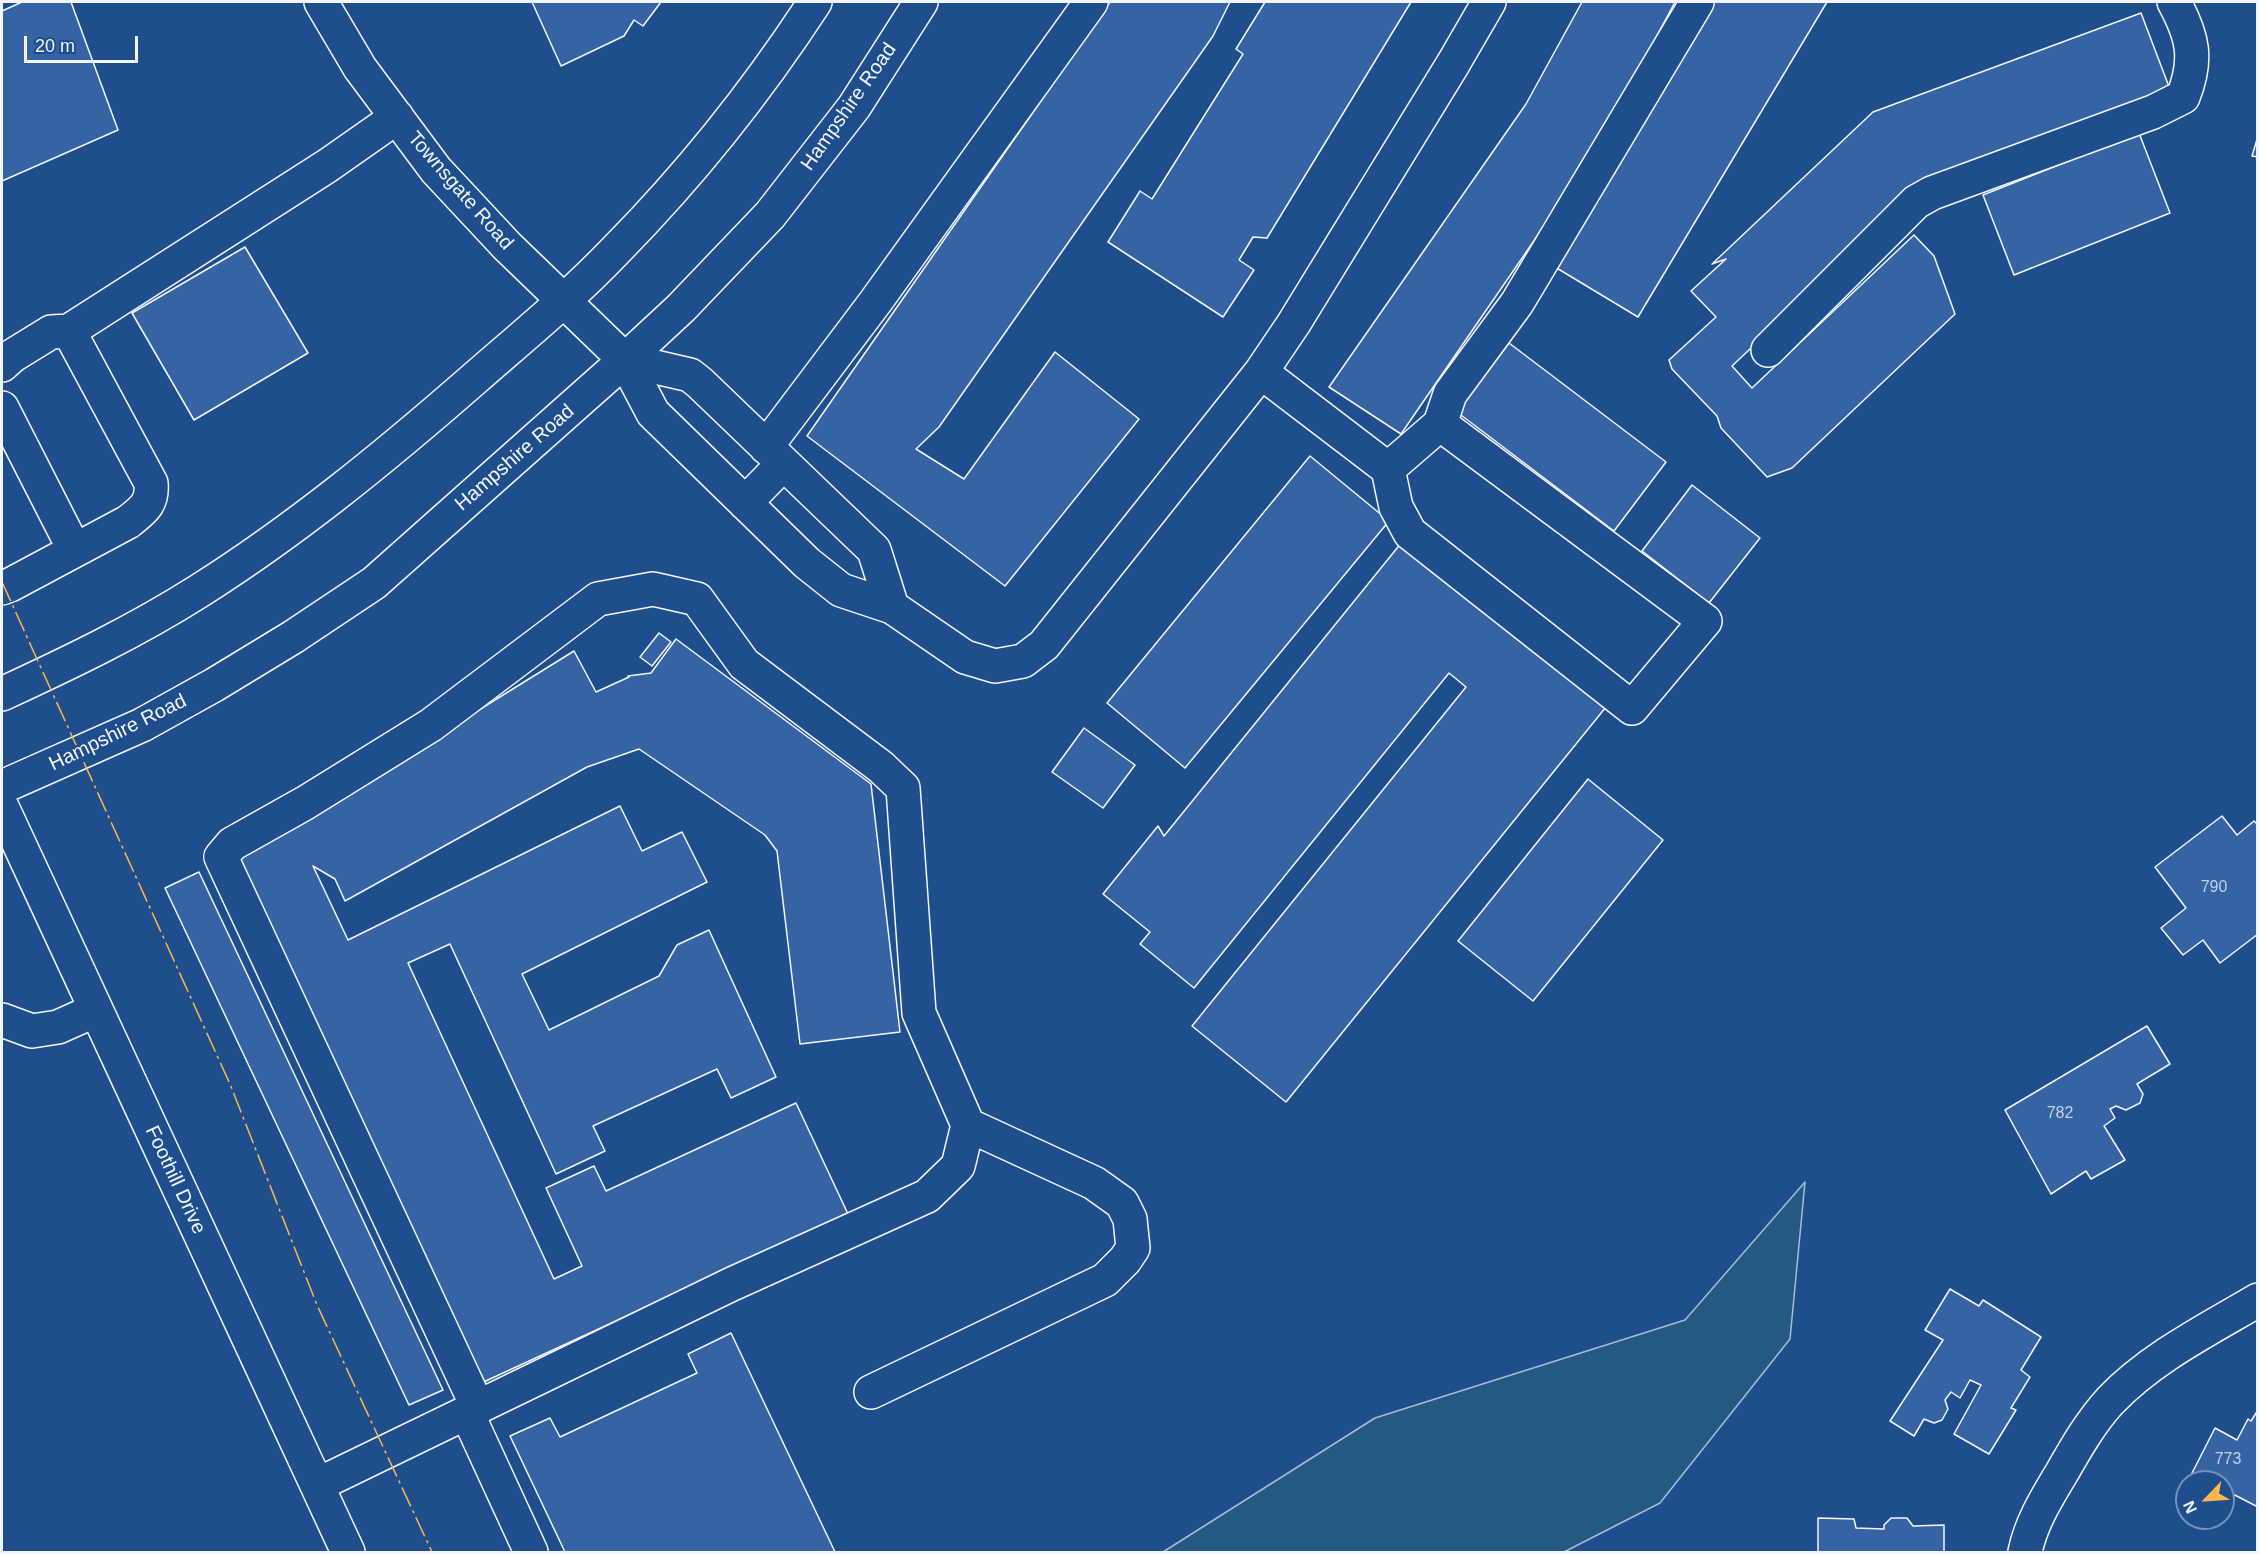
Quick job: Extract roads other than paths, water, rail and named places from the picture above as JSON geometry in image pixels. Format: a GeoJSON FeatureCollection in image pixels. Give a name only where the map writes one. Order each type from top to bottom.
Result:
{"type":"FeatureCollection","features":[{"type":"Feature","properties":{"kind":"main road","name":"Townsgate Road"},"geometry":{"type":"LineString","coordinates":[[321,2],[360,68],[436,170],[563,302],[625,360]]}},
{"type":"Feature","properties":{"kind":"main road"},"geometry":{"type":"LineString","coordinates":[[2,694],[105,644],[198,591],[291,528],[406,438],[563,302],[616,250],[701,158],[815,2]]}},
{"type":"Feature","properties":{"kind":"main road","name":"Hampshire Road"},"geometry":{"type":"LineString","coordinates":[[2,787],[153,719],[293,637],[374,583],[681,308],[770,215],[854,106],[921,2]]}},
{"type":"Feature","properties":{"kind":"main road"},"geometry":{"type":"LineString","coordinates":[[744,503],[876,301],[1091,2]]}},
{"type":"Feature","properties":{"kind":"main road"},"geometry":{"type":"LineString","coordinates":[[625,360],[653,413],[807,563],[841,590],[892,607],[965,657],[995,666],[1023,661],[1044,645],[1261,372],[1454,64],[1489,2]]}},
{"type":"Feature","properties":{"kind":"main road"},"geometry":{"type":"LineString","coordinates":[[1388,469],[1440,424],[1450,394],[1523,294],[1697,2]]}},
{"type":"Feature","properties":{"kind":"main road"},"geometry":{"type":"LineString","coordinates":[[1768,350],[1916,202],[1932,193],[2153,111],[2183,97],[2191,77],[2193,54],[2186,24],[2174,2]]}},
{"type":"Feature","properties":{"kind":"main road"},"geometry":{"type":"LineString","coordinates":[[2,365],[12,356],[51,332],[69,331],[327,166],[397,117]]}},
{"type":"Feature","properties":{"kind":"main road"},"geometry":{"type":"LineString","coordinates":[[2,588],[128,522],[144,509],[152,495],[151,483],[69,331]]}},
{"type":"Feature","properties":{"kind":"main road"},"geometry":{"type":"LineString","coordinates":[[625,360],[690,375],[874,550],[892,607]]}},
{"type":"Feature","properties":{"kind":"main road"},"geometry":{"type":"LineString","coordinates":[[1261,372],[1388,469],[1396,507],[1410,533],[1632,708],[1705,621],[1440,424]]}},
{"type":"Feature","properties":{"kind":"main road"},"geometry":{"type":"LineString","coordinates":[[2,408],[74,549]]}},
{"type":"Feature","properties":{"kind":"main road"},"geometry":{"type":"LineString","coordinates":[[317,1485],[472,1411],[732,1284],[927,1196],[958,1166],[969,1125],[919,1013],[903,788],[881,767],[744,664],[697,599],[653,589],[598,599],[431,725],[232,844],[221,857],[472,1411],[531,1552]]}},
{"type":"Feature","properties":{"kind":"main road","name":"Foothill Drive"},"geometry":{"type":"LineString","coordinates":[[2,807],[348,1552]]}},
{"type":"Feature","properties":{"kind":"main road"},"geometry":{"type":"LineString","coordinates":[[2,1020],[32,1031],[58,1027],[96,1010]]}},
{"type":"Feature","properties":{"kind":"main road"},"geometry":{"type":"LineString","coordinates":[[871,1392],[1105,1280],[1125,1260],[1133,1248],[1130,1219],[1122,1203],[1094,1183],[969,1125]]}},
{"type":"Feature","properties":{"kind":"main road"},"geometry":{"type":"LineString","coordinates":[[2025,1552],[2028,1534],[2043,1505],[2083,1436],[2109,1402],[2160,1359],[2258,1300]]}}]}
